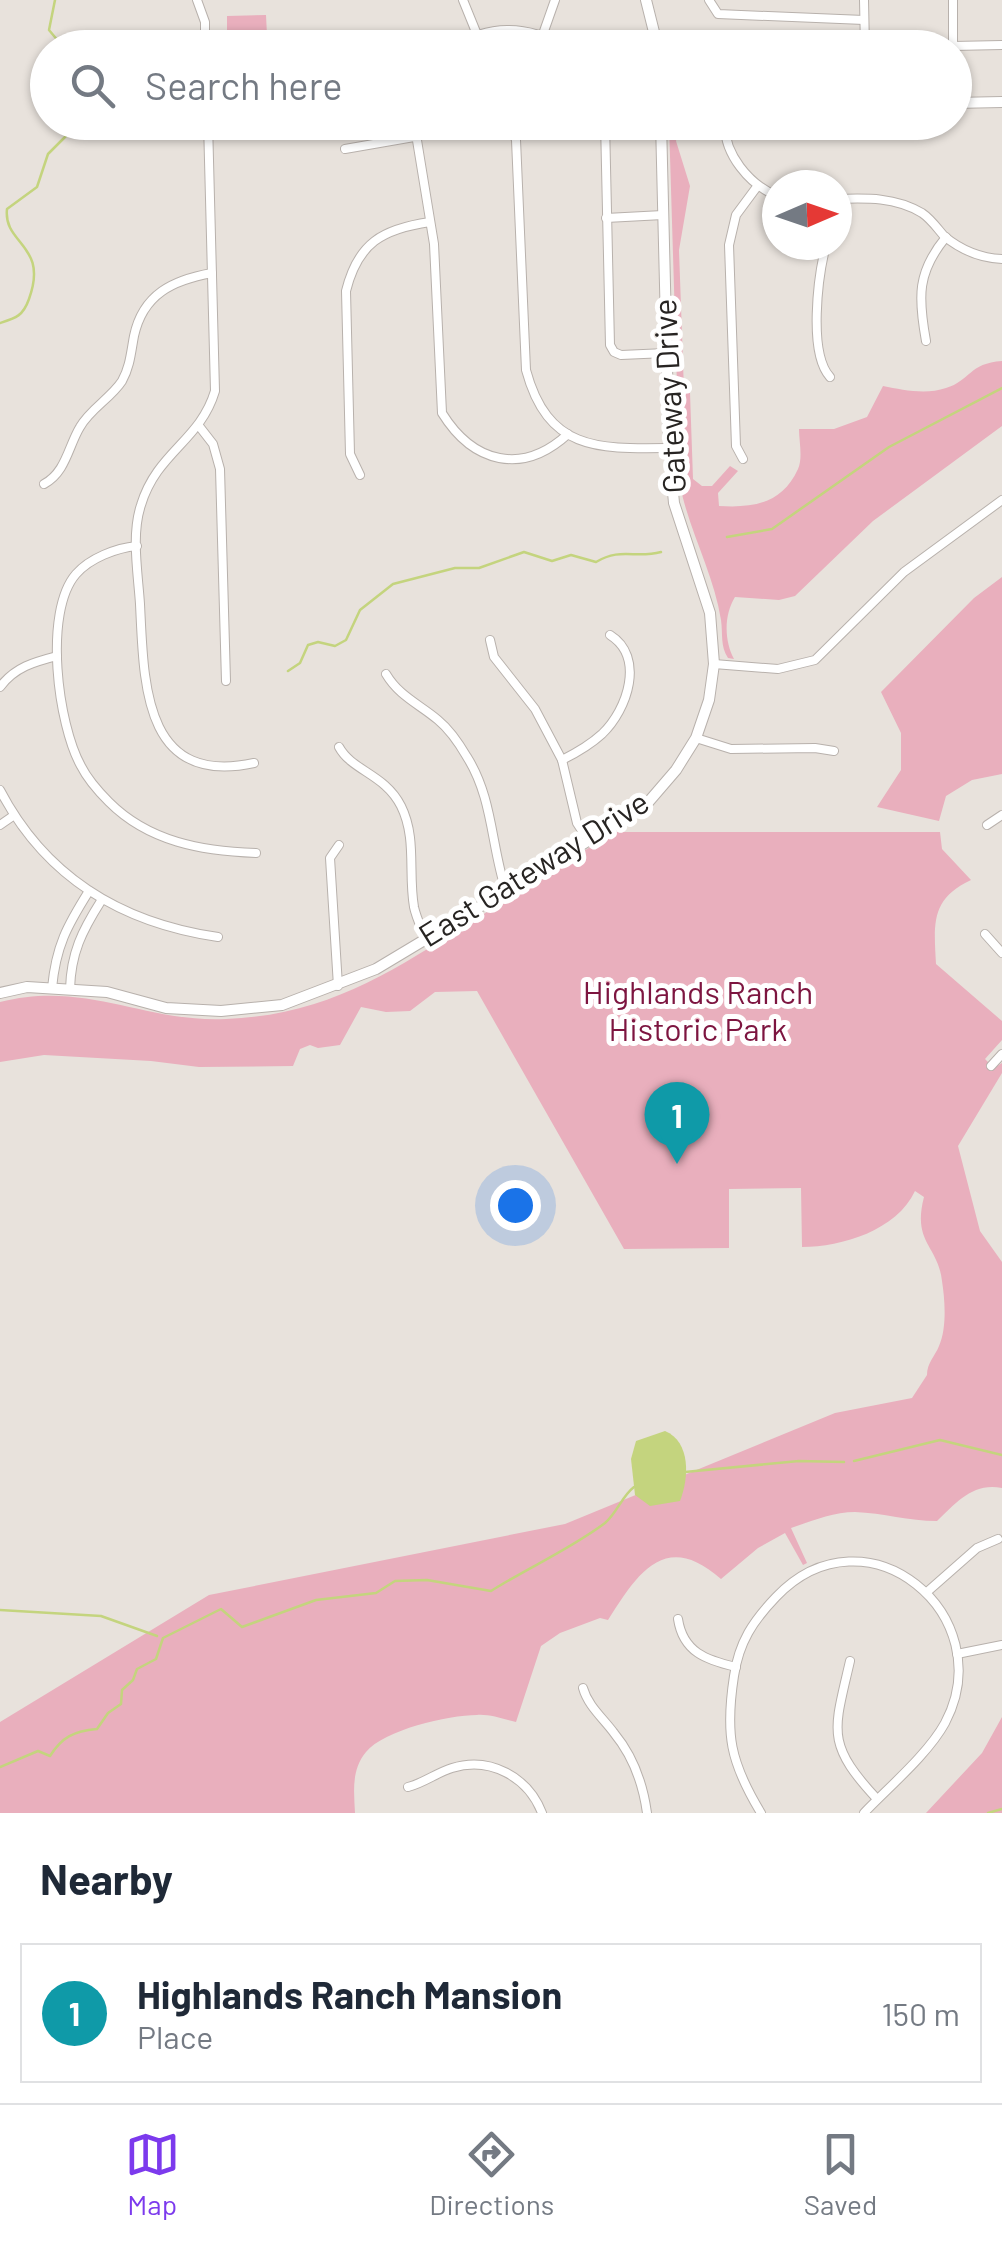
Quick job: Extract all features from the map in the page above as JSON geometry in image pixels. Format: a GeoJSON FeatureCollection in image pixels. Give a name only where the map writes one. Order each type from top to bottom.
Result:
{"type":"FeatureCollection","features":[{"type":"Feature","properties":{"kind":"street"},"geometry":{"type":"LineString","coordinates":[[197,0],[205,30]]}},
{"type":"Feature","properties":{"kind":"street"},"geometry":{"type":"LineString","coordinates":[[462,0],[475,30]]}},
{"type":"Feature","properties":{"kind":"street"},"geometry":{"type":"LineString","coordinates":[[544,30],[555,0]]}},
{"type":"Feature","properties":{"kind":"street"},"geometry":{"type":"LineString","coordinates":[[646,0],[654,30]]}},
{"type":"Feature","properties":{"kind":"street"},"geometry":{"type":"LineString","coordinates":[[709,0],[718,14],[864,20]]}},
{"type":"Feature","properties":{"kind":"street"},"geometry":{"type":"LineString","coordinates":[[864,0],[864,30]]}},
{"type":"Feature","properties":{"kind":"street"},"geometry":{"type":"LineString","coordinates":[[952,0],[953,30]]}},
{"type":"Feature","properties":{"kind":"street"},"geometry":{"type":"LineString","coordinates":[[972,46],[1002,45]]}},
{"type":"Feature","properties":{"kind":"street"},"geometry":{"type":"LineString","coordinates":[[972,103],[1002,102]]}},
{"type":"Feature","properties":{"kind":"street"},"geometry":{"type":"LineString","coordinates":[[208,140],[216,376],[211,403],[199,426],[151,476],[139,510],[136,546],[144,686],[156,725],[177,751],[198,764],[229,768],[254,763]]}},
{"type":"Feature","properties":{"kind":"street"},"geometry":{"type":"LineString","coordinates":[[345,149],[397,140]]}},
{"type":"Feature","properties":{"kind":"street"},"geometry":{"type":"LineString","coordinates":[[415,140],[434,244],[442,413],[470,449],[514,460],[540,455],[568,434]]}},
{"type":"Feature","properties":{"kind":"street"},"geometry":{"type":"LineString","coordinates":[[516,140],[526,370],[533,395],[544,413],[568,434],[604,448],[668,448]]}},
{"type":"Feature","properties":{"kind":"street"},"geometry":{"type":"LineString","coordinates":[[604,140],[610,345],[621,355],[666,354]]}},
{"type":"Feature","properties":{"kind":"street","name":"Gateway Drive"},"geometry":{"type":"LineString","coordinates":[[661,140],[668,448],[674,503],[710,613],[714,664]]}},
{"type":"Feature","properties":{"kind":"street"},"geometry":{"type":"LineString","coordinates":[[728,140],[733,156],[756,188],[762,190]]}},
{"type":"Feature","properties":{"kind":"street"},"geometry":{"type":"LineString","coordinates":[[743,459],[736,446],[729,245],[736,215],[756,188]]}},
{"type":"Feature","properties":{"kind":"street"},"geometry":{"type":"LineString","coordinates":[[852,199],[877,198],[905,204],[926,215],[946,237],[984,258],[1002,258]]}},
{"type":"Feature","properties":{"kind":"street"},"geometry":{"type":"LineString","coordinates":[[606,218],[663,215]]}},
{"type":"Feature","properties":{"kind":"street"},"geometry":{"type":"LineString","coordinates":[[360,475],[350,454],[346,291],[350,273],[360,254],[376,239],[398,227],[430,222]]}},
{"type":"Feature","properties":{"kind":"street"},"geometry":{"type":"LineString","coordinates":[[926,341],[920,312],[921,282],[930,256],[946,237]]}},
{"type":"Feature","properties":{"kind":"street"},"geometry":{"type":"LineString","coordinates":[[823,260],[818,291],[820,360],[830,378]]}},
{"type":"Feature","properties":{"kind":"street"},"geometry":{"type":"LineString","coordinates":[[44,484],[57,477],[82,423],[120,383],[146,306],[171,283],[212,274]]}},
{"type":"Feature","properties":{"kind":"street"},"geometry":{"type":"LineString","coordinates":[[199,426],[212,444],[220,469],[226,681]]}},
{"type":"Feature","properties":{"kind":"street"},"geometry":{"type":"LineString","coordinates":[[714,664],[778,669],[815,660],[904,572],[1002,500]]}},
{"type":"Feature","properties":{"kind":"street"},"geometry":{"type":"LineString","coordinates":[[136,546],[119,548],[75,574],[60,610],[57,656],[65,724],[81,766],[110,802],[146,829],[174,842],[214,852],[256,853]]}},
{"type":"Feature","properties":{"kind":"street"},"geometry":{"type":"LineString","coordinates":[[562,760],[606,731],[625,702],[629,661],[622,642],[610,635]]}},
{"type":"Feature","properties":{"kind":"street"},"geometry":{"type":"LineString","coordinates":[[490,640],[494,658],[535,709],[562,760],[577,823],[588,840]]}},
{"type":"Feature","properties":{"kind":"street"},"geometry":{"type":"LineString","coordinates":[[0,687],[10,674],[32,662],[57,656]]}},
{"type":"Feature","properties":{"kind":"street","name":"East Gateway Drive"},"geometry":{"type":"LineString","coordinates":[[338,986],[376,968],[646,806],[696,738],[709,700],[714,664]]}},
{"type":"Feature","properties":{"kind":"street"},"geometry":{"type":"LineString","coordinates":[[386,674],[395,690],[441,722],[468,758],[488,800],[494,858],[506,891]]}},
{"type":"Feature","properties":{"kind":"street"},"geometry":{"type":"LineString","coordinates":[[696,738],[731,750],[814,748],[834,752]]}},
{"type":"Feature","properties":{"kind":"street"},"geometry":{"type":"LineString","coordinates":[[339,747],[344,757],[379,777],[404,811],[411,842],[414,912],[425,937]]}},
{"type":"Feature","properties":{"kind":"street"},"geometry":{"type":"LineString","coordinates":[[0,790],[13,816],[41,850],[101,901],[140,920],[176,931],[218,937]]}},
{"type":"Feature","properties":{"kind":"street"},"geometry":{"type":"LineString","coordinates":[[987,826],[1002,815]]}},
{"type":"Feature","properties":{"kind":"street"},"geometry":{"type":"LineString","coordinates":[[0,825],[13,816]]}},
{"type":"Feature","properties":{"kind":"street"},"geometry":{"type":"LineString","coordinates":[[0,992],[27,987],[107,992],[166,1008],[221,1012],[282,1005],[338,986],[330,858],[339,845]]}},
{"type":"Feature","properties":{"kind":"street"},"geometry":{"type":"LineString","coordinates":[[52,988],[55,956],[63,932],[89,891]]}},
{"type":"Feature","properties":{"kind":"street"},"geometry":{"type":"LineString","coordinates":[[70,989],[70,958],[101,901]]}},
{"type":"Feature","properties":{"kind":"street"},"geometry":{"type":"LineString","coordinates":[[986,934],[1002,953]]}},
{"type":"Feature","properties":{"kind":"street"},"geometry":{"type":"LineString","coordinates":[[990,1066],[1002,1054]]}},
{"type":"Feature","properties":{"kind":"street"},"geometry":{"type":"LineString","coordinates":[[928,1592],[977,1548],[998,1539]]}},
{"type":"Feature","properties":{"kind":"street"},"geometry":{"type":"LineString","coordinates":[[761,1813],[745,1785],[728,1729],[741,1644],[752,1624],[783,1590],[817,1568],[847,1560],[877,1563],[903,1573],[928,1592],[947,1623],[957,1654],[958,1691],[944,1726],[864,1813]]}},
{"type":"Feature","properties":{"kind":"street"},"geometry":{"type":"LineString","coordinates":[[678,1619],[682,1637],[694,1652],[736,1666]]}},
{"type":"Feature","properties":{"kind":"street"},"geometry":{"type":"LineString","coordinates":[[957,1654],[1002,1645]]}},
{"type":"Feature","properties":{"kind":"street"},"geometry":{"type":"LineString","coordinates":[[850,1661],[835,1736],[852,1772],[877,1799]]}},
{"type":"Feature","properties":{"kind":"street"},"geometry":{"type":"LineString","coordinates":[[582,1688],[630,1758],[641,1783],[647,1813]]}},
{"type":"Feature","properties":{"kind":"street"},"geometry":{"type":"LineString","coordinates":[[408,1787],[452,1768],[492,1766],[526,1787],[542,1813]]}},
{"type":"Feature","properties":{"kind":"green space"},"geometry":{"type":"Polygon","coordinates":[[[266,15],[267,30],[227,30],[227,16],[266,15]]]}},
{"type":"Feature","properties":{"kind":"green space"},"geometry":{"type":"Polygon","coordinates":[[[670,140],[676,140],[690,186],[679,250],[684,391],[690,393],[693,479],[702,486],[712,486],[730,466],[738,471],[718,493],[719,506],[755,504],[784,490],[799,465],[799,429],[834,429],[867,417],[883,386],[938,390],[954,385],[983,365],[1002,361],[1002,426],[873,521],[795,596],[779,600],[735,597],[727,628],[734,659],[728,658],[724,649],[718,603],[680,485],[670,140]]]}},
{"type":"Feature","properties":{"kind":"green space"},"geometry":{"type":"Polygon","coordinates":[[[1002,577],[1002,774],[972,780],[946,796],[939,821],[877,807],[901,770],[901,733],[881,692],[974,598],[1002,577]]]}},
{"type":"Feature","properties":{"kind":"green space","name":"Highlands Ranch Historic Park"},"geometry":{"type":"Polygon","coordinates":[[[614,832],[940,832],[942,849],[971,880],[941,905],[935,925],[935,950],[936,964],[1002,1021],[1002,1040],[985,1059],[994,1068],[1002,1063],[1002,1073],[958,1146],[980,1231],[1002,1262],[1002,1488],[974,1491],[937,1521],[855,1512],[791,1528],[807,1563],[803,1565],[785,1533],[758,1548],[721,1579],[684,1558],[655,1563],[631,1586],[608,1620],[600,1618],[560,1633],[541,1646],[516,1722],[482,1715],[450,1718],[417,1725],[375,1744],[358,1766],[354,1781],[355,1813],[0,1813],[0,1722],[209,1595],[565,1524],[835,1413],[912,1398],[927,1375],[942,1339],[944,1305],[940,1269],[921,1224],[924,1197],[915,1191],[895,1216],[867,1234],[834,1244],[802,1247],[801,1188],[729,1189],[729,1248],[624,1249],[477,991],[435,992],[410,1011],[361,1007],[340,1045],[300,1049],[293,1066],[199,1067],[44,1055],[0,1062],[0,1002],[60,996],[197,1019],[226,1019],[262,1016],[326,1000],[412,958],[614,832]]]}},
{"type":"Feature","properties":{"kind":"green space"},"geometry":{"type":"Polygon","coordinates":[[[1002,1717],[1002,1813],[926,1813],[982,1753],[1002,1717]]]}},
{"type":"Feature","properties":{"kind":"shaded area"},"geometry":{"type":"Polygon","coordinates":[[[665,1431],[680,1443],[684,1452],[685,1482],[680,1501],[650,1506],[635,1495],[631,1459],[636,1441],[665,1431]]]}},
{"type":"Feature","properties":{"kind":"waterway"},"geometry":{"type":"LineString","coordinates":[[49,30],[55,0]]}},
{"type":"Feature","properties":{"kind":"waterway"},"geometry":{"type":"LineString","coordinates":[[0,323],[21,313],[34,281],[30,256],[12,231],[7,209],[37,187],[48,154],[62,140]]}},
{"type":"Feature","properties":{"kind":"waterway"},"geometry":{"type":"LineString","coordinates":[[727,537],[772,529],[889,447],[1002,388]]}},
{"type":"Feature","properties":{"kind":"waterway"},"geometry":{"type":"LineString","coordinates":[[288,671],[300,663],[308,645],[318,642],[335,646],[346,640],[360,610],[393,584],[455,568],[479,568],[524,552],[552,561],[571,555],[596,562],[613,555],[661,552]]}},
{"type":"Feature","properties":{"kind":"waterway"},"geometry":{"type":"LineString","coordinates":[[854,1461],[940,1440],[1002,1455]]}},
{"type":"Feature","properties":{"kind":"waterway"},"geometry":{"type":"LineString","coordinates":[[685,1472],[799,1461],[844,1462]]}},
{"type":"Feature","properties":{"kind":"waterway"},"geometry":{"type":"LineString","coordinates":[[0,1767],[38,1751],[50,1756],[69,1736],[97,1729],[108,1713],[121,1704],[122,1690],[133,1680],[137,1669],[156,1659],[163,1638],[221,1609],[242,1627],[316,1600],[376,1593],[395,1581],[427,1580],[491,1591],[605,1523],[634,1487]]}},
{"type":"Feature","properties":{"kind":"waterway"},"geometry":{"type":"LineString","coordinates":[[0,1610],[101,1616],[157,1636]]}},
{"type":"Feature","properties":{"kind":"waterway"},"geometry":{"type":"LineString","coordinates":[[988,1813],[1002,1809]]}},
{"type":"Feature","properties":{"kind":"place","name":"Highlands Ranch Mansion"},"geometry":{"type":"Point","coordinates":[677,1164]}}]}
